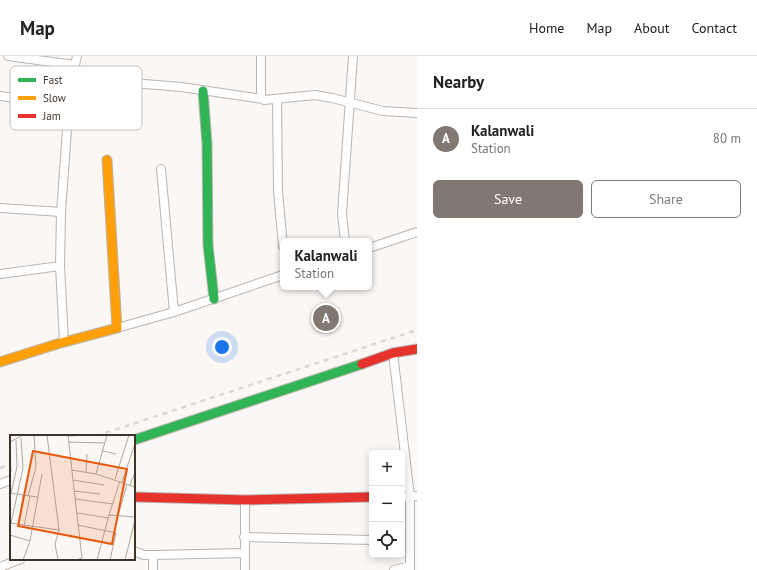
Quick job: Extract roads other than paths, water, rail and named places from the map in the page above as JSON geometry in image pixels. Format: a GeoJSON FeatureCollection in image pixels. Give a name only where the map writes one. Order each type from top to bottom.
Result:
{"type":"FeatureCollection","features":[{"type":"Feature","properties":{"kind":"street"},"geometry":{"type":"LineString","coordinates":[[8,56],[75,65],[77,56]]}},
{"type":"Feature","properties":{"kind":"street"},"geometry":{"type":"LineString","coordinates":[[260,56],[263,99]]}},
{"type":"Feature","properties":{"kind":"street"},"geometry":{"type":"LineString","coordinates":[[345,238],[342,214],[353,56]]}},
{"type":"Feature","properties":{"kind":"street"},"geometry":{"type":"LineString","coordinates":[[142,84],[181,87],[267,100],[315,95],[383,111],[417,113]]}},
{"type":"Feature","properties":{"kind":"street"},"geometry":{"type":"LineString","coordinates":[[203,91],[207,144],[208,245],[214,299]]}},
{"type":"Feature","properties":{"kind":"street"},"geometry":{"type":"LineString","coordinates":[[0,96],[10,97]]}},
{"type":"Feature","properties":{"kind":"street"},"geometry":{"type":"LineString","coordinates":[[277,99],[278,190],[282,238]]}},
{"type":"Feature","properties":{"kind":"street"},"geometry":{"type":"LineString","coordinates":[[64,342],[60,266],[61,212],[67,130]]}},
{"type":"Feature","properties":{"kind":"street"},"geometry":{"type":"LineString","coordinates":[[107,160],[117,328]]}},
{"type":"Feature","properties":{"kind":"street"},"geometry":{"type":"LineString","coordinates":[[161,169],[174,312]]}},
{"type":"Feature","properties":{"kind":"street"},"geometry":{"type":"LineString","coordinates":[[0,208],[61,212]]}},
{"type":"Feature","properties":{"kind":"street"},"geometry":{"type":"LineString","coordinates":[[372,247],[417,232]]}},
{"type":"Feature","properties":{"kind":"street"},"geometry":{"type":"LineString","coordinates":[[0,274],[60,266]]}},
{"type":"Feature","properties":{"kind":"street"},"geometry":{"type":"LineString","coordinates":[[0,362],[64,342],[174,312],[280,277]]}},
{"type":"Feature","properties":{"kind":"street"},"geometry":{"type":"LineString","coordinates":[[135,440],[393,353],[417,349]]}},
{"type":"Feature","properties":{"kind":"street"},"geometry":{"type":"LineString","coordinates":[[393,353],[410,497],[406,541],[410,568],[394,570]]}},
{"type":"Feature","properties":{"kind":"street"},"geometry":{"type":"LineString","coordinates":[[0,484],[10,480]]}},
{"type":"Feature","properties":{"kind":"street"},"geometry":{"type":"LineString","coordinates":[[135,497],[245,500],[369,498]]}},
{"type":"Feature","properties":{"kind":"street"},"geometry":{"type":"LineString","coordinates":[[245,500],[244,538],[246,570]]}},
{"type":"Feature","properties":{"kind":"street"},"geometry":{"type":"LineString","coordinates":[[244,538],[369,540]]}},
{"type":"Feature","properties":{"kind":"street"},"geometry":{"type":"LineString","coordinates":[[135,551],[153,555],[245,553]]}},
{"type":"Feature","properties":{"kind":"street"},"geometry":{"type":"LineString","coordinates":[[153,555],[153,570]]}},
{"type":"Feature","properties":{"kind":"street"},"geometry":{"type":"LineString","coordinates":[[0,567],[18,560]]}},
{"type":"Feature","properties":{"kind":"railway"},"geometry":{"type":"LineString","coordinates":[[99,435],[417,330]]}},
{"type":"Feature","properties":{"kind":"railway"},"geometry":{"type":"LineString","coordinates":[[0,468],[10,464]]}},
{"type":"Feature","properties":{"kind":"place","name":"Kalanwali"},"geometry":{"type":"Point","coordinates":[326,318]}}]}
